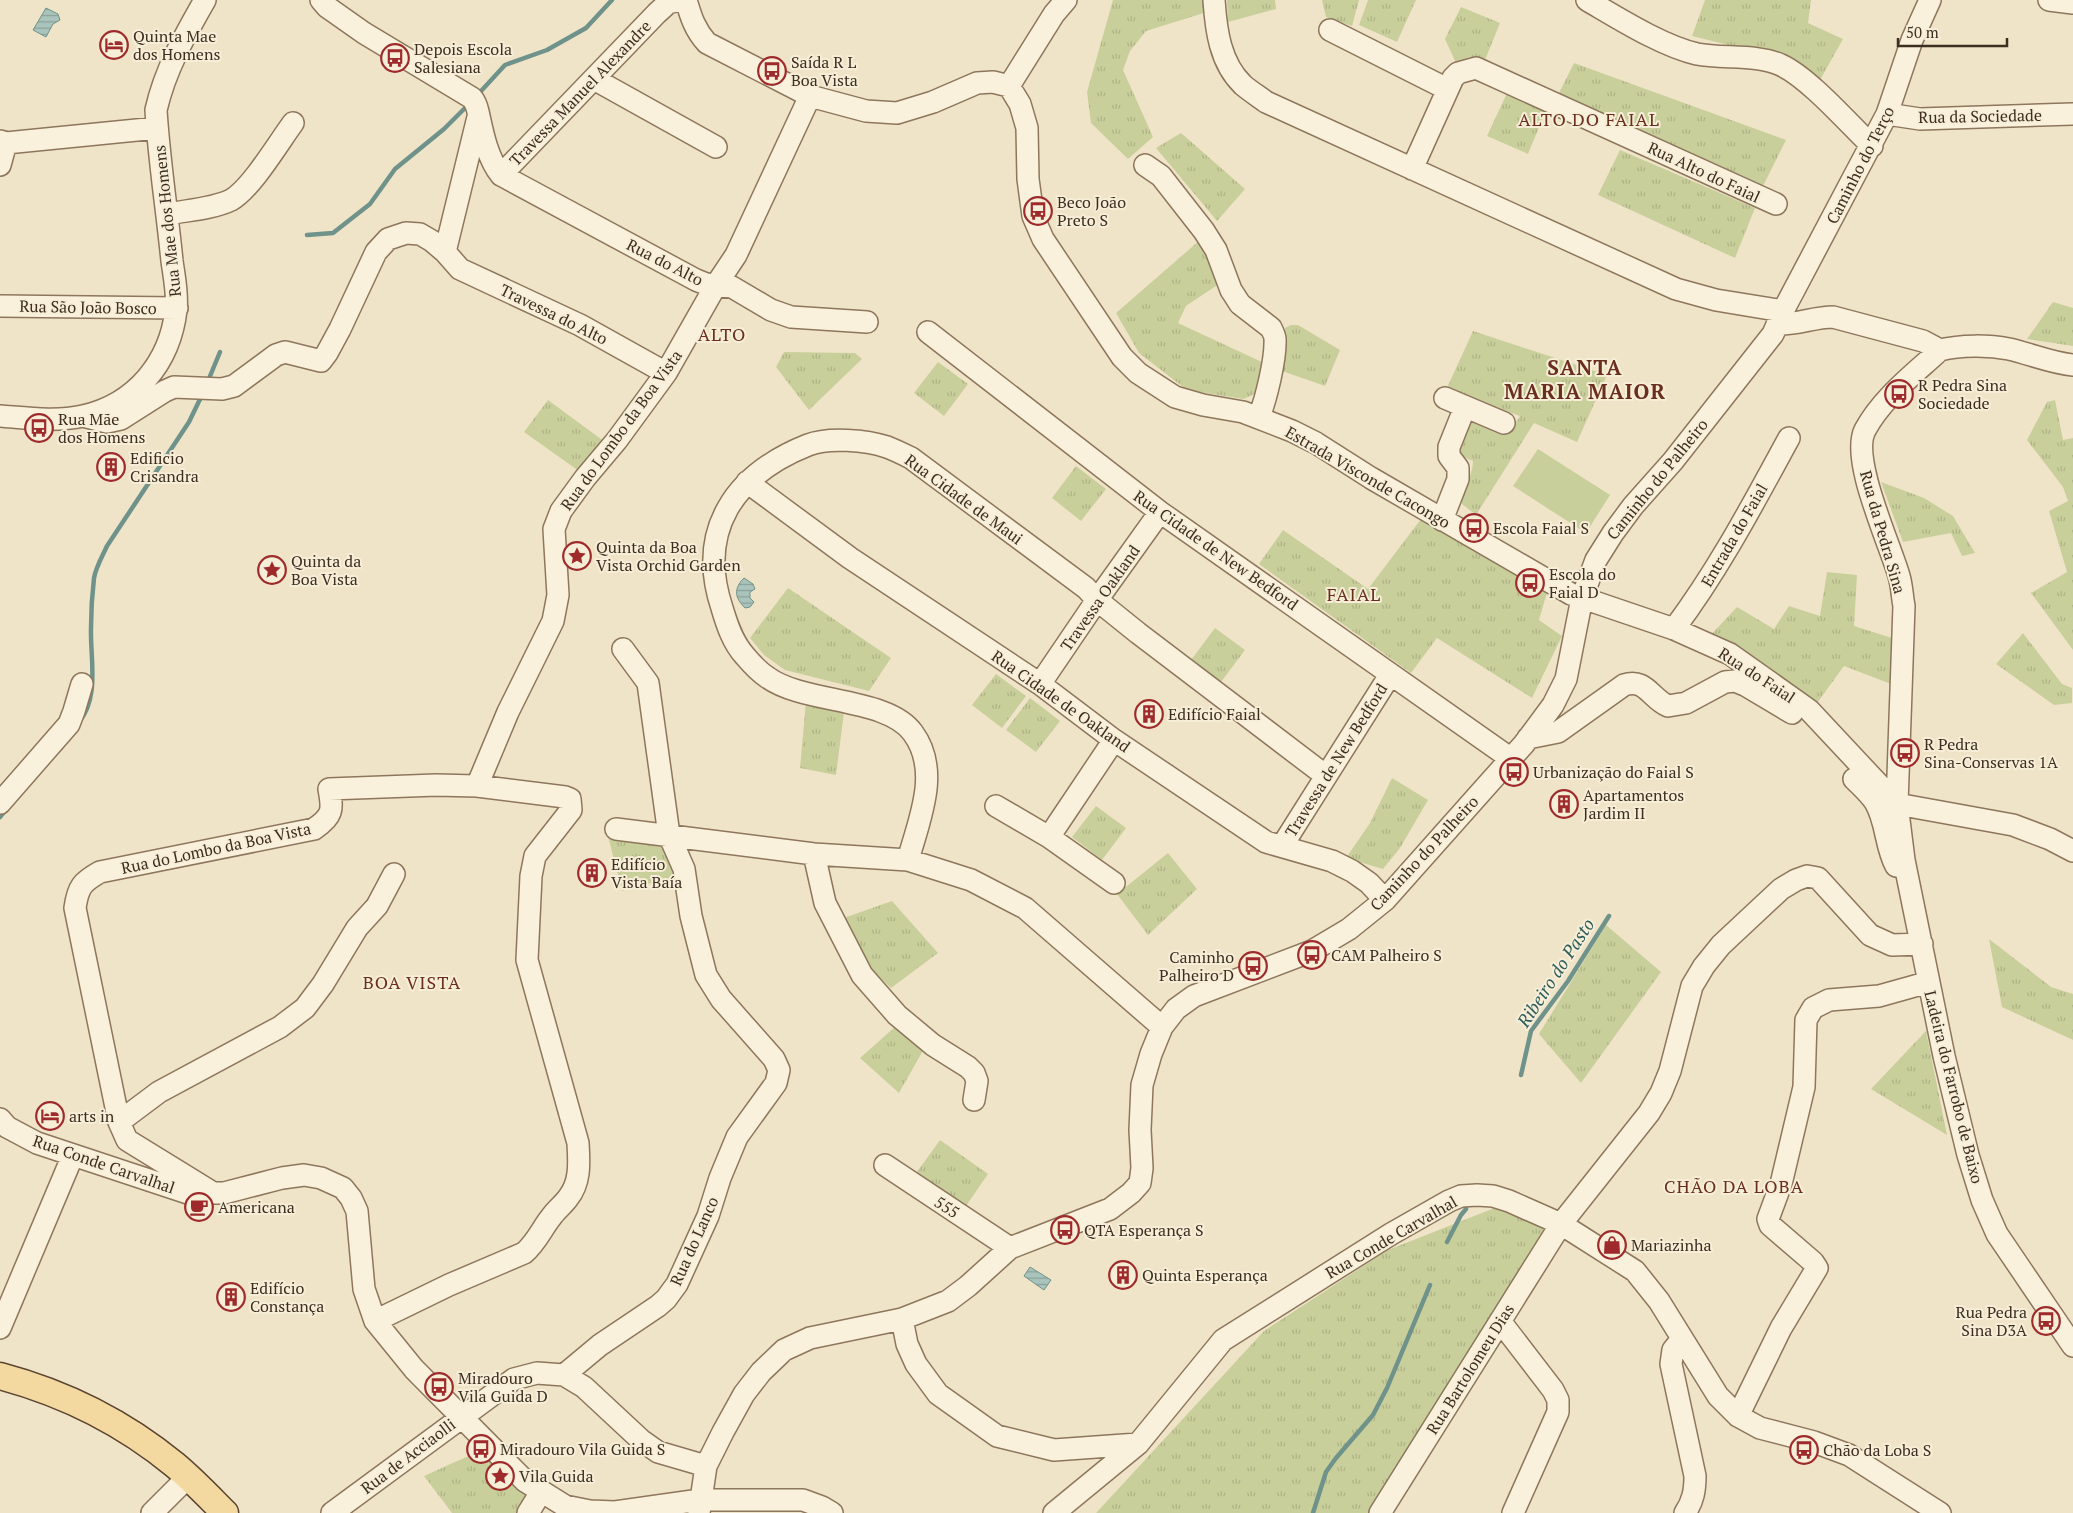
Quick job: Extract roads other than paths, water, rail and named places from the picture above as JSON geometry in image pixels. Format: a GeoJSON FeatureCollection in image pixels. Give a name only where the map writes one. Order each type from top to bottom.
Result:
{"type":"FeatureCollection","features":[{"type":"Feature","properties":{"kind":"main road"},"geometry":{"type":"LineString","coordinates":[[0,1376],[34,1386],[121,1426],[151,1447],[189,1478],[225,1513]]}},
{"type":"Feature","properties":{"kind":"street","name":"Rua Mae dos Homens"},"geometry":{"type":"LineString","coordinates":[[0,416],[46,419],[83,416],[116,403],[146,381],[160,363],[169,342],[177,308],[156,110],[160,93],[178,47],[206,0]]}},
{"type":"Feature","properties":{"kind":"street","name":"Travessa Manuel Alexandre"},"geometry":{"type":"LineString","coordinates":[[321,0],[327,7],[364,33],[472,98],[478,105],[478,114],[491,159],[501,175],[594,80],[656,13],[668,3],[679,0]]}},
{"type":"Feature","properties":{"kind":"street"},"geometry":{"type":"LineString","coordinates":[[686,0],[692,22],[698,34],[707,43],[810,96],[866,111],[897,113],[933,102],[977,83],[993,82],[1009,86],[1054,14],[1066,0]]}},
{"type":"Feature","properties":{"kind":"street"},"geometry":{"type":"LineString","coordinates":[[1214,0],[1220,48],[1229,65],[1243,84],[1266,102],[1676,289],[1780,318],[1790,325],[1818,317],[1833,317],[1923,341],[1940,350],[1996,347],[2059,363],[2073,364]]}},
{"type":"Feature","properties":{"kind":"street"},"geometry":{"type":"LineString","coordinates":[[1587,0],[1670,44],[1697,54],[1767,60],[1780,64],[1814,89],[1872,146]]}},
{"type":"Feature","properties":{"kind":"street","name":"Caminho do Terço"},"geometry":{"type":"LineString","coordinates":[[1780,318],[1888,114],[1912,40],[1930,0]]}},
{"type":"Feature","properties":{"kind":"street"},"geometry":{"type":"LineString","coordinates":[[2049,0],[2073,3]]}},
{"type":"Feature","properties":{"kind":"street"},"geometry":{"type":"LineString","coordinates":[[1330,30],[1447,89]]}},
{"type":"Feature","properties":{"kind":"street","name":"Rua Alto do Faial"},"geometry":{"type":"LineString","coordinates":[[1412,169],[1447,89],[1458,73],[1476,68],[1776,204]]}},
{"type":"Feature","properties":{"kind":"street"},"geometry":{"type":"LineString","coordinates":[[594,80],[716,147]]}},
{"type":"Feature","properties":{"kind":"street","name":"Estrada Visconde Cacongo"},"geometry":{"type":"LineString","coordinates":[[1009,86],[1020,104],[1027,128],[1028,179],[1033,216],[1043,239],[1122,357],[1138,373],[1175,397],[1259,418],[1316,443],[1371,478],[1514,562],[1582,598]]}},
{"type":"Feature","properties":{"kind":"street","name":"Rua do Lombo da Boa Vista"},"geometry":{"type":"LineString","coordinates":[[213,1193],[127,1140],[119,1122],[76,908],[77,892],[86,880],[100,872],[314,828],[326,820],[332,808],[329,789],[436,785],[477,786],[508,712],[555,614],[558,596],[554,529],[556,520],[585,478],[618,440],[666,373],[716,285],[736,255],[810,96]]}},
{"type":"Feature","properties":{"kind":"street"},"geometry":{"type":"LineString","coordinates":[[445,252],[478,114]]}},
{"type":"Feature","properties":{"kind":"street","name":"Rua da Sociedade"},"geometry":{"type":"LineString","coordinates":[[1888,114],[1920,119],[2073,114]]}},
{"type":"Feature","properties":{"kind":"street"},"geometry":{"type":"LineString","coordinates":[[168,214],[218,205],[244,191],[293,123]]}},
{"type":"Feature","properties":{"kind":"street"},"geometry":{"type":"LineString","coordinates":[[0,165],[3,142],[157,128]]}},
{"type":"Feature","properties":{"kind":"street"},"geometry":{"type":"LineString","coordinates":[[1145,166],[1161,176],[1204,231],[1216,250],[1231,290],[1240,304],[1271,328],[1275,338],[1259,418]]}},
{"type":"Feature","properties":{"kind":"street","name":"Rua do Alto"},"geometry":{"type":"LineString","coordinates":[[501,175],[696,280],[706,284],[732,287],[770,310],[791,317],[867,322]]}},
{"type":"Feature","properties":{"kind":"street","name":"Travessa do Alto"},"geometry":{"type":"LineString","coordinates":[[83,416],[107,422],[121,419],[174,387],[222,389],[234,386],[276,354],[294,353],[312,360],[321,360],[328,353],[376,252],[388,239],[406,233],[420,234],[432,241],[460,269],[580,325],[666,373]]}},
{"type":"Feature","properties":{"kind":"street","name":"Rua São João Bosco"},"geometry":{"type":"LineString","coordinates":[[0,306],[177,308]]}},
{"type":"Feature","properties":{"kind":"street","name":"Caminho do Palheiro"},"geometry":{"type":"LineString","coordinates":[[700,1506],[706,1466],[744,1394],[761,1372],[784,1350],[810,1338],[902,1319],[948,1301],[968,1286],[1010,1248],[1118,1205],[1140,1183],[1142,1168],[1140,1130],[1142,1085],[1151,1054],[1162,1027],[1176,1009],[1194,996],[1312,950],[1349,929],[1385,900],[1528,738],[1553,705],[1566,679],[1582,598],[1596,560],[1612,533],[1673,461],[1766,344],[1780,318]]}},
{"type":"Feature","properties":{"kind":"street","name":"Rua Cidade de New Bedford"},"geometry":{"type":"LineString","coordinates":[[928,332],[1160,512],[1510,758]]}},
{"type":"Feature","properties":{"kind":"street","name":"Rua da Pedra Sina"},"geometry":{"type":"LineString","coordinates":[[1897,804],[1904,606],[1900,578],[1864,470],[1862,450],[1864,432],[1888,399],[1940,350]]}},
{"type":"Feature","properties":{"kind":"street"},"geometry":{"type":"LineString","coordinates":[[1445,398],[1504,424]]}},
{"type":"Feature","properties":{"kind":"street"},"geometry":{"type":"LineString","coordinates":[[1442,520],[1458,479],[1458,468],[1448,456],[1448,447],[1465,407]]}},
{"type":"Feature","properties":{"kind":"street","name":"Entrada do Faial"},"geometry":{"type":"LineString","coordinates":[[1674,629],[1702,591],[1729,549],[1788,438]]}},
{"type":"Feature","properties":{"kind":"street","name":"Rua Cidade de Maui"},"geometry":{"type":"LineString","coordinates":[[908,860],[926,797],[927,771],[922,750],[913,732],[902,722],[884,713],[794,689],[767,678],[744,655],[729,629],[717,593],[713,562],[716,537],[726,511],[747,482],[777,458],[810,444],[853,441],[887,447],[911,458],[1086,588],[1097,600],[1326,776]]}},
{"type":"Feature","properties":{"kind":"street","name":"Rua Cidade de Oakland"},"geometry":{"type":"LineString","coordinates":[[747,482],[850,558],[1040,684],[1114,740],[1266,842],[1332,861],[1352,871],[1369,883],[1385,900]]}},
{"type":"Feature","properties":{"kind":"street","name":"Travessa Oakland"},"geometry":{"type":"LineString","coordinates":[[1040,684],[1160,512]]}},
{"type":"Feature","properties":{"kind":"street","name":"Rua do Faial"},"geometry":{"type":"LineString","coordinates":[[1582,598],[1674,629],[1730,654],[1810,710],[1897,804]]}},
{"type":"Feature","properties":{"kind":"street"},"geometry":{"type":"LineString","coordinates":[[623,649],[648,683],[668,835]]}},
{"type":"Feature","properties":{"kind":"street","name":"Travessa de New Bedford"},"geometry":{"type":"LineString","coordinates":[[1282,846],[1390,674]]}},
{"type":"Feature","properties":{"kind":"street"},"geometry":{"type":"LineString","coordinates":[[1528,738],[1558,732],[1624,685],[1632,683],[1638,683],[1668,706],[1686,703],[1725,682],[1735,681],[1745,685],[1806,724],[1875,802],[1880,814],[1890,855],[1911,893]]}},
{"type":"Feature","properties":{"kind":"street"},"geometry":{"type":"LineString","coordinates":[[0,803],[68,724],[82,684]]}},
{"type":"Feature","properties":{"kind":"street"},"geometry":{"type":"LineString","coordinates":[[1049,837],[1114,740]]}},
{"type":"Feature","properties":{"kind":"street"},"geometry":{"type":"LineString","coordinates":[[0,782],[33,766]]}},
{"type":"Feature","properties":{"kind":"street"},"geometry":{"type":"LineString","coordinates":[[376,1322],[524,1252],[532,1246],[551,1216],[568,1198],[574,1188],[580,1168],[578,1143],[527,960],[531,876],[535,856],[570,810],[570,799],[477,786]]}},
{"type":"Feature","properties":{"kind":"street"},"geometry":{"type":"LineString","coordinates":[[1897,804],[2013,825],[2050,839],[2073,851]]}},
{"type":"Feature","properties":{"kind":"street","name":"Ladeira do Farrobo de Baixo"},"geometry":{"type":"LineString","coordinates":[[1897,804],[1904,860],[1928,982],[1965,1146],[1982,1200],[1997,1234],[2073,1346]]}},
{"type":"Feature","properties":{"kind":"street"},"geometry":{"type":"LineString","coordinates":[[996,806],[1049,837],[1114,883]]}},
{"type":"Feature","properties":{"kind":"street"},"geometry":{"type":"LineString","coordinates":[[616,829],[814,854],[908,860],[971,880],[1025,908],[1162,1027]]}},
{"type":"Feature","properties":{"kind":"street","name":"Rua do Lanco"},"geometry":{"type":"LineString","coordinates":[[564,1375],[600,1344],[666,1299],[677,1284],[692,1253],[737,1137],[776,1083],[780,1070],[774,1059],[721,999],[706,975],[691,916],[684,869],[668,835]]}},
{"type":"Feature","properties":{"kind":"street"},"geometry":{"type":"LineString","coordinates":[[814,854],[825,902],[862,975],[897,1015],[933,1045],[968,1067],[974,1073],[977,1081],[974,1100]]}},
{"type":"Feature","properties":{"kind":"street"},"geometry":{"type":"LineString","coordinates":[[119,1122],[159,1092],[280,1027],[305,1008],[323,984],[357,928],[377,906],[394,874]]}},
{"type":"Feature","properties":{"kind":"street","name":"Rua Bartolomeu Dias"},"geometry":{"type":"LineString","coordinates":[[1380,1513],[1561,1224],[1649,1113],[1661,1093],[1670,1071],[1692,986],[1704,966],[1722,945],[1781,889],[1807,876],[1818,878],[1870,935],[1892,944],[1922,944]]}},
{"type":"Feature","properties":{"kind":"street"},"geometry":{"type":"LineString","coordinates":[[1738,1416],[1781,1328],[1817,1268],[1813,1262],[1770,1225],[1768,1219],[1781,1184],[1804,1087],[1806,1020],[1813,1008],[1828,1000],[1878,996],[1928,982]]}},
{"type":"Feature","properties":{"kind":"street","name":"Rua Conde Carvalhal"},"geometry":{"type":"LineString","coordinates":[[0,1119],[7,1127],[38,1143],[174,1190],[188,1193],[224,1193],[282,1178],[304,1175],[321,1178],[343,1188],[351,1198],[357,1211],[364,1289],[376,1322],[414,1369],[525,1481],[565,1506],[590,1511],[615,1512],[803,1500],[832,1513]]}},
{"type":"Feature","properties":{"kind":"street"},"geometry":{"type":"LineString","coordinates":[[0,1328],[73,1155]]}},
{"type":"Feature","properties":{"kind":"street","name":"555"},"geometry":{"type":"LineString","coordinates":[[885,1165],[1010,1248]]}},
{"type":"Feature","properties":{"kind":"street","name":"Rua Conde Carvalhal"},"geometry":{"type":"LineString","coordinates":[[1055,1512],[1138,1444],[1223,1340],[1354,1257],[1449,1201],[1461,1196],[1477,1195],[1493,1196],[1509,1201],[1561,1224],[1635,1271],[1659,1301],[1681,1340],[1718,1396],[1738,1416],[1760,1428],[1814,1442],[1850,1455],[1940,1513]]}},
{"type":"Feature","properties":{"kind":"street"},"geometry":{"type":"LineString","coordinates":[[902,1319],[907,1344],[916,1364],[938,1394],[996,1436],[1054,1450],[1138,1444]]}},
{"type":"Feature","properties":{"kind":"street"},"geometry":{"type":"LineString","coordinates":[[1500,1321],[1553,1390],[1558,1400],[1558,1412],[1513,1513]]}},
{"type":"Feature","properties":{"kind":"street"},"geometry":{"type":"LineString","coordinates":[[1681,1340],[1673,1350],[1671,1364],[1695,1476],[1692,1502],[1685,1513]]}},
{"type":"Feature","properties":{"kind":"street","name":"Rua de Acciaolli"},"geometry":{"type":"LineString","coordinates":[[332,1513],[514,1379],[537,1373],[564,1375]]}},
{"type":"Feature","properties":{"kind":"street"},"geometry":{"type":"LineString","coordinates":[[564,1375],[584,1387],[641,1440],[658,1452],[706,1466]]}},
{"type":"Feature","properties":{"kind":"street"},"geometry":{"type":"LineString","coordinates":[[152,1513],[189,1478]]}},
{"type":"Feature","properties":{"kind":"street"},"geometry":{"type":"LineString","coordinates":[[528,1513],[541,1492]]}},
{"type":"Feature","properties":{"kind":"water"},"geometry":{"type":"Polygon","coordinates":[[[46,8],[58,14],[60,20],[53,24],[46,37],[33,30],[46,8]]]}},
{"type":"Feature","properties":{"kind":"water"},"geometry":{"type":"Polygon","coordinates":[[[744,578],[753,584],[755,589],[750,592],[750,598],[754,602],[750,607],[745,608],[737,597],[738,586],[744,578]]]}},
{"type":"Feature","properties":{"kind":"water"},"geometry":{"type":"Polygon","coordinates":[[[1030,1267],[1051,1280],[1044,1290],[1024,1276],[1030,1267]]]}},
{"type":"Feature","properties":{"kind":"waterway"},"geometry":{"type":"LineString","coordinates":[[482,90],[505,65],[547,50],[586,28],[612,0]]}},
{"type":"Feature","properties":{"kind":"waterway"},"geometry":{"type":"LineString","coordinates":[[307,235],[333,233],[370,204],[395,169],[444,129],[467,106]]}},
{"type":"Feature","properties":{"kind":"waterway"},"geometry":{"type":"LineString","coordinates":[[208,381],[220,352]]}},
{"type":"Feature","properties":{"kind":"waterway"},"geometry":{"type":"LineString","coordinates":[[79,722],[86,712],[92,689],[91,616],[96,570],[107,546],[189,422],[202,395]]}},
{"type":"Feature","properties":{"kind":"waterway"},"geometry":{"type":"LineString","coordinates":[[0,817],[7,808]]}},
{"type":"Feature","properties":{"kind":"waterway","name":"Ribeiro do Pasto"},"geometry":{"type":"LineString","coordinates":[[1521,1075],[1531,1031],[1568,981],[1609,916]]}},
{"type":"Feature","properties":{"kind":"waterway","name":"Ribeiro do Pasto"},"geometry":{"type":"LineString","coordinates":[[1447,1242],[1466,1209]]}},
{"type":"Feature","properties":{"kind":"waterway","name":"Ribeiro do Pasto"},"geometry":{"type":"LineString","coordinates":[[1313,1513],[1326,1472],[1373,1415],[1387,1388],[1430,1285]]}},
{"type":"Feature","properties":{"kind":"place","name":"Quinta Mae dos Homens"},"geometry":{"type":"Point","coordinates":[114,45]}},
{"type":"Feature","properties":{"kind":"place","name":"Depois Escola Salesiana"},"geometry":{"type":"Point","coordinates":[395,58]}},
{"type":"Feature","properties":{"kind":"place","name":"Saída R L Boa Vista"},"geometry":{"type":"Point","coordinates":[772,71]}},
{"type":"Feature","properties":{"kind":"place","name":"Beco João Preto S"},"geometry":{"type":"Point","coordinates":[1038,211]}},
{"type":"Feature","properties":{"kind":"place","name":"R Pedra Sina Sociedade"},"geometry":{"type":"Point","coordinates":[1899,394]}},
{"type":"Feature","properties":{"kind":"place","name":"Rua Mãe dos Homens"},"geometry":{"type":"Point","coordinates":[39,428]}},
{"type":"Feature","properties":{"kind":"place","name":"Edificio Crisandra"},"geometry":{"type":"Point","coordinates":[111,467]}},
{"type":"Feature","properties":{"kind":"place","name":"Escola Faial S"},"geometry":{"type":"Point","coordinates":[1474,528]}},
{"type":"Feature","properties":{"kind":"place","name":"Quinta da Boa Vista Orchid Garden"},"geometry":{"type":"Point","coordinates":[577,556]}},
{"type":"Feature","properties":{"kind":"place","name":"Quinta da Boa Vista"},"geometry":{"type":"Point","coordinates":[272,570]}},
{"type":"Feature","properties":{"kind":"place","name":"Escola do Faial D"},"geometry":{"type":"Point","coordinates":[1530,583]}},
{"type":"Feature","properties":{"kind":"place","name":"Edifício Faial"},"geometry":{"type":"Point","coordinates":[1149,714]}},
{"type":"Feature","properties":{"kind":"place","name":"R Pedra Sina-Conservas 1A"},"geometry":{"type":"Point","coordinates":[1905,753]}},
{"type":"Feature","properties":{"kind":"place","name":"Urbanização do Faial S"},"geometry":{"type":"Point","coordinates":[1514,772]}},
{"type":"Feature","properties":{"kind":"place","name":"Apartamentos Jardim II"},"geometry":{"type":"Point","coordinates":[1564,804]}},
{"type":"Feature","properties":{"kind":"place","name":"Edifício Vista Baía"},"geometry":{"type":"Point","coordinates":[592,873]}},
{"type":"Feature","properties":{"kind":"place","name":"CAM Palheiro S"},"geometry":{"type":"Point","coordinates":[1312,955]}},
{"type":"Feature","properties":{"kind":"place","name":"Caminho Palheiro D"},"geometry":{"type":"Point","coordinates":[1253,966]}},
{"type":"Feature","properties":{"kind":"place","name":"arts in"},"geometry":{"type":"Point","coordinates":[50,1116]}},
{"type":"Feature","properties":{"kind":"place","name":"Americana"},"geometry":{"type":"Point","coordinates":[199,1207]}},
{"type":"Feature","properties":{"kind":"place","name":"QTA Esperança S"},"geometry":{"type":"Point","coordinates":[1065,1230]}},
{"type":"Feature","properties":{"kind":"place","name":"Mariazinha"},"geometry":{"type":"Point","coordinates":[1612,1245]}},
{"type":"Feature","properties":{"kind":"place","name":"Quinta Esperança"},"geometry":{"type":"Point","coordinates":[1123,1275]}},
{"type":"Feature","properties":{"kind":"place","name":"Edifício Constança"},"geometry":{"type":"Point","coordinates":[231,1297]}},
{"type":"Feature","properties":{"kind":"place","name":"Rua Pedra Sina D3A"},"geometry":{"type":"Point","coordinates":[2046,1321]}},
{"type":"Feature","properties":{"kind":"place","name":"Miradouro Vila Guida D"},"geometry":{"type":"Point","coordinates":[439,1387]}},
{"type":"Feature","properties":{"kind":"place","name":"Miradouro Vila Guida S"},"geometry":{"type":"Point","coordinates":[481,1449]}},
{"type":"Feature","properties":{"kind":"place","name":"Chão da Loba S"},"geometry":{"type":"Point","coordinates":[1804,1450]}},
{"type":"Feature","properties":{"kind":"place","name":"Vila Guida"},"geometry":{"type":"Point","coordinates":[500,1476]}},
{"type":"Feature","properties":{"kind":"district","name":"ALTO DO FAIAL"},"geometry":{"type":"Point","coordinates":[1589,120]}},
{"type":"Feature","properties":{"kind":"district","name":"ALTO"},"geometry":{"type":"Point","coordinates":[722,335]}},
{"type":"Feature","properties":{"kind":"district","name":"SANTA MARIA MAIOR"},"geometry":{"type":"Point","coordinates":[1585,380]}},
{"type":"Feature","properties":{"kind":"district","name":"FAIAL"},"geometry":{"type":"Point","coordinates":[1354,595]}},
{"type":"Feature","properties":{"kind":"district","name":"BOA VISTA"},"geometry":{"type":"Point","coordinates":[412,983]}},
{"type":"Feature","properties":{"kind":"district","name":"CHÃO DA LOBA"},"geometry":{"type":"Point","coordinates":[1734,1187]}}]}
